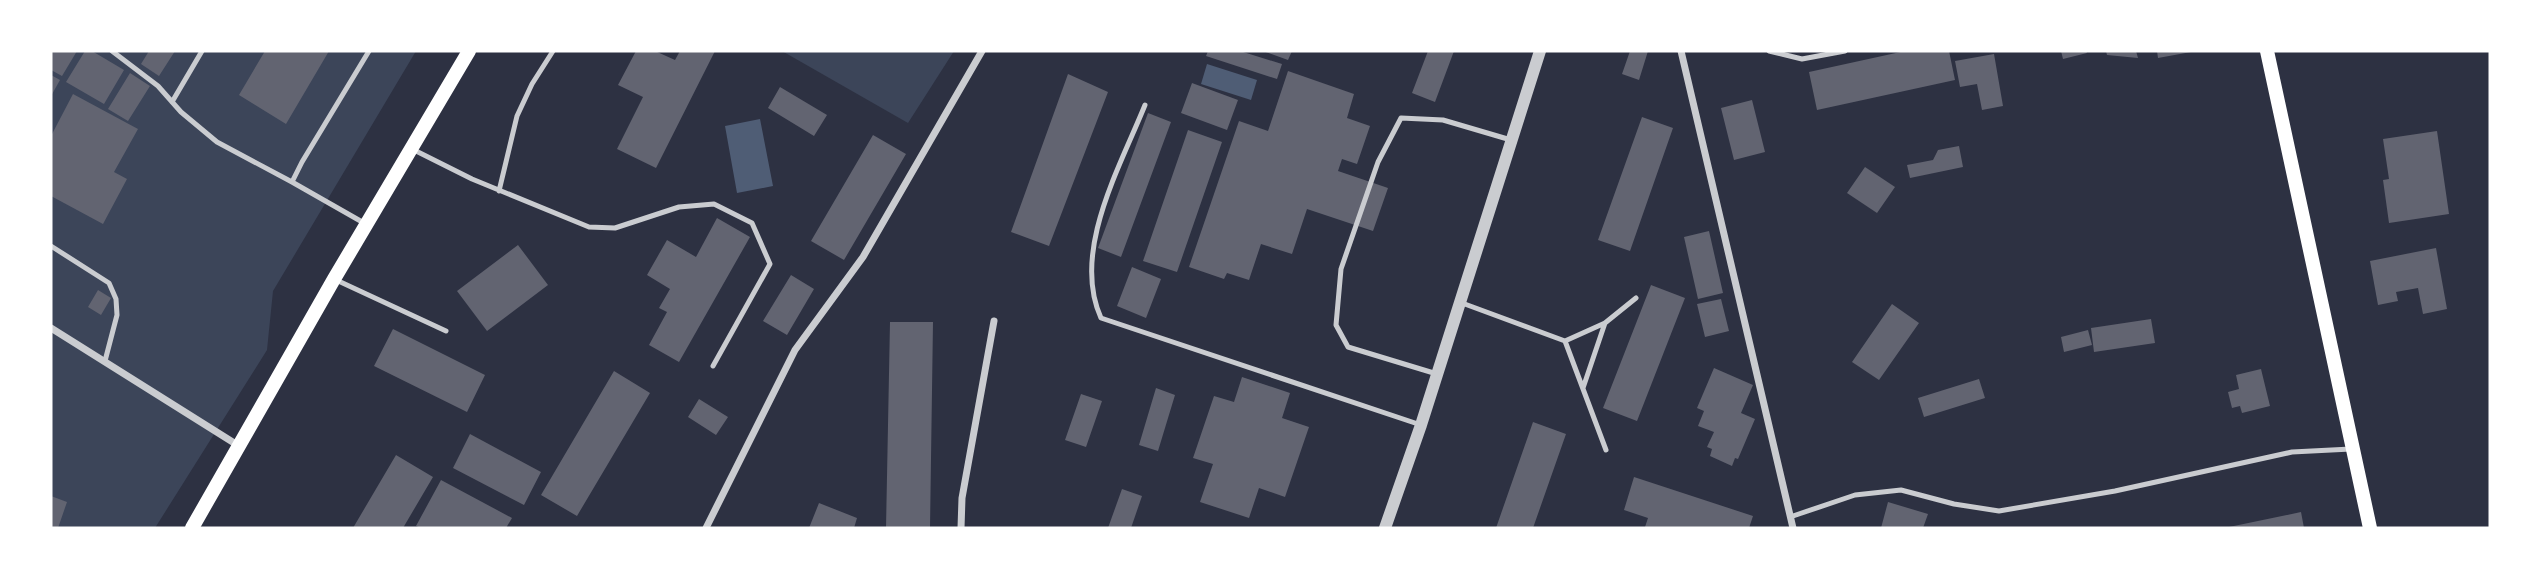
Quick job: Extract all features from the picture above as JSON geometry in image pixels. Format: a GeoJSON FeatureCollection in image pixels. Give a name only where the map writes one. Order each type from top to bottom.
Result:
{"type":"FeatureCollection","features":[{"type":"Feature","properties":{"kind":"main road"},"geometry":{"type":"LineString","coordinates":[[192,528],[334,279],[469,51]]}},
{"type":"Feature","properties":{"kind":"main road"},"geometry":{"type":"LineString","coordinates":[[2267,51],[2370,528]]}},
{"type":"Feature","properties":{"kind":"street"},"geometry":{"type":"LineString","coordinates":[[706,528],[795,350],[863,257],[982,51]]}},
{"type":"Feature","properties":{"kind":"street"},"geometry":{"type":"LineString","coordinates":[[1385,528],[1421,425],[1540,51]]}},
{"type":"Feature","properties":{"kind":"street"},"geometry":{"type":"LineString","coordinates":[[1681,51],[1793,528]]}},
{"type":"Feature","properties":{"kind":"street"},"geometry":{"type":"LineString","coordinates":[[961,528],[962,498],[994,321]]}},
{"type":"Feature","properties":{"kind":"street"},"geometry":{"type":"LineString","coordinates":[[51,328],[239,446]]}},
{"type":"Feature","properties":{"kind":"lane"},"geometry":{"type":"LineString","coordinates":[[111,51],[158,86],[217,142],[367,224]]}},
{"type":"Feature","properties":{"kind":"lane"},"geometry":{"type":"LineString","coordinates":[[172,102],[202,51]]}},
{"type":"Feature","properties":{"kind":"lane"},"geometry":{"type":"LineString","coordinates":[[292,182],[369,51]]}},
{"type":"Feature","properties":{"kind":"lane"},"geometry":{"type":"LineString","coordinates":[[499,191],[517,116],[531,84],[553,51]]}},
{"type":"Feature","properties":{"kind":"lane"},"geometry":{"type":"LineString","coordinates":[[1769,51],[1802,59],[1845,51]]}},
{"type":"Feature","properties":{"kind":"lane"},"geometry":{"type":"LineString","coordinates":[[1145,105],[1102,210],[1093,243],[1090,276],[1094,302],[1101,318],[1421,425]]}},
{"type":"Feature","properties":{"kind":"lane"},"geometry":{"type":"LineString","coordinates":[[1437,374],[1348,347],[1336,325],[1341,269],[1378,162],[1401,118],[1443,120],[1511,140]]}},
{"type":"Feature","properties":{"kind":"lane"},"geometry":{"type":"LineString","coordinates":[[412,149],[499,191],[589,226],[615,228],[679,207],[714,204],[752,223],[770,264],[713,366]]}},
{"type":"Feature","properties":{"kind":"lane"},"geometry":{"type":"LineString","coordinates":[[51,246],[109,283],[116,299],[117,315],[105,361]]}},
{"type":"Feature","properties":{"kind":"lane"},"geometry":{"type":"LineString","coordinates":[[334,279],[446,331]]}},
{"type":"Feature","properties":{"kind":"lane"},"geometry":{"type":"LineString","coordinates":[[1459,302],[1565,341],[1605,323],[1636,298]]}},
{"type":"Feature","properties":{"kind":"lane"},"geometry":{"type":"LineString","coordinates":[[1583,388],[1605,323]]}},
{"type":"Feature","properties":{"kind":"lane"},"geometry":{"type":"LineString","coordinates":[[1565,341],[1606,450]]}},
{"type":"Feature","properties":{"kind":"lane"},"geometry":{"type":"LineString","coordinates":[[1790,517],[1855,495],[1901,490],[1954,504],[1999,511],[2115,491],[2292,452],[2351,449]]}},
{"type":"Feature","properties":{"kind":"shaded area"},"geometry":{"type":"Polygon","coordinates":[[[51,51],[416,51],[273,291],[267,350],[155,528],[51,528],[51,51]]]}},
{"type":"Feature","properties":{"kind":"shaded area"},"geometry":{"type":"Polygon","coordinates":[[[782,51],[954,51],[908,123],[782,51]]]}},
{"type":"Feature","properties":{"kind":"shaded area"},"geometry":{"type":"Polygon","coordinates":[[[1207,64],[1257,80],[1251,100],[1201,84],[1207,64]]]}},
{"type":"Feature","properties":{"kind":"shaded area"},"geometry":{"type":"Polygon","coordinates":[[[760,119],[773,186],[737,193],[725,126],[760,119]]]}},
{"type":"Feature","properties":{"kind":"building"},"geometry":{"type":"Polygon","coordinates":[[[51,51],[77,51],[62,76],[51,70],[51,51]]]}},
{"type":"Feature","properties":{"kind":"building"},"geometry":{"type":"Polygon","coordinates":[[[85,51],[92,51],[124,70],[104,104],[66,82],[85,51]]]}},
{"type":"Feature","properties":{"kind":"building"},"geometry":{"type":"Polygon","coordinates":[[[149,51],[175,51],[159,76],[141,64],[149,51]]]}},
{"type":"Feature","properties":{"kind":"building"},"geometry":{"type":"Polygon","coordinates":[[[265,51],[329,51],[286,124],[239,95],[265,51]]]}},
{"type":"Feature","properties":{"kind":"building"},"geometry":{"type":"Polygon","coordinates":[[[636,51],[655,51],[675,60],[680,51],[715,51],[656,168],[617,149],[643,97],[618,85],[636,51]]]}},
{"type":"Feature","properties":{"kind":"building"},"geometry":{"type":"Polygon","coordinates":[[[1208,51],[1240,51],[1282,64],[1277,79],[1206,56],[1208,51]]]}},
{"type":"Feature","properties":{"kind":"building"},"geometry":{"type":"Polygon","coordinates":[[[1263,51],[1292,51],[1288,60],[1263,51]]]}},
{"type":"Feature","properties":{"kind":"building"},"geometry":{"type":"Polygon","coordinates":[[[1428,51],[1454,51],[1435,102],[1412,93],[1428,51]]]}},
{"type":"Feature","properties":{"kind":"building"},"geometry":{"type":"Polygon","coordinates":[[[1630,51],[1648,51],[1639,80],[1622,74],[1630,51]]]}},
{"type":"Feature","properties":{"kind":"building"},"geometry":{"type":"Polygon","coordinates":[[[1905,51],[1949,51],[1955,80],[1817,110],[1809,72],[1905,51]]]}},
{"type":"Feature","properties":{"kind":"building"},"geometry":{"type":"Polygon","coordinates":[[[2061,51],[2086,51],[2087,53],[2063,59],[2061,51]]]}},
{"type":"Feature","properties":{"kind":"building"},"geometry":{"type":"Polygon","coordinates":[[[2106,51],[2136,51],[2138,58],[2107,55],[2106,51]]]}},
{"type":"Feature","properties":{"kind":"building"},"geometry":{"type":"Polygon","coordinates":[[[2157,51],[2191,51],[2191,52],[2158,58],[2157,51]]]}},
{"type":"Feature","properties":{"kind":"building"},"geometry":{"type":"Polygon","coordinates":[[[1994,54],[2003,106],[1982,110],[1977,84],[1960,87],[1955,61],[1994,54]]]}},
{"type":"Feature","properties":{"kind":"building"},"geometry":{"type":"Polygon","coordinates":[[[1288,71],[1354,94],[1347,118],[1370,126],[1357,164],[1342,159],[1338,171],[1388,188],[1373,231],[1307,209],[1292,254],[1261,244],[1249,280],[1227,273],[1224,279],[1189,267],[1239,121],[1268,131],[1288,71]]]}},
{"type":"Feature","properties":{"kind":"building"},"geometry":{"type":"Polygon","coordinates":[[[130,73],[150,86],[128,121],[108,109],[130,73]]]}},
{"type":"Feature","properties":{"kind":"building"},"geometry":{"type":"Polygon","coordinates":[[[1068,74],[1108,92],[1049,246],[1011,232],[1068,74]]]}},
{"type":"Feature","properties":{"kind":"building"},"geometry":{"type":"Polygon","coordinates":[[[51,75],[60,80],[51,96],[51,75]]]}},
{"type":"Feature","properties":{"kind":"building"},"geometry":{"type":"Polygon","coordinates":[[[1192,83],[1238,100],[1227,130],[1181,113],[1192,83]]]}},
{"type":"Feature","properties":{"kind":"building"},"geometry":{"type":"Polygon","coordinates":[[[780,87],[827,115],[814,136],[768,108],[780,87]]]}},
{"type":"Feature","properties":{"kind":"building"},"geometry":{"type":"Polygon","coordinates":[[[73,94],[138,129],[114,172],[127,179],[103,224],[51,196],[51,136],[73,94]]]}},
{"type":"Feature","properties":{"kind":"building"},"geometry":{"type":"Polygon","coordinates":[[[1752,100],[1765,152],[1734,160],[1721,108],[1752,100]]]}},
{"type":"Feature","properties":{"kind":"building"},"geometry":{"type":"Polygon","coordinates":[[[1148,113],[1171,122],[1121,257],[1098,248],[1148,113]]]}},
{"type":"Feature","properties":{"kind":"building"},"geometry":{"type":"Polygon","coordinates":[[[1642,117],[1673,128],[1630,251],[1598,240],[1642,117]]]}},
{"type":"Feature","properties":{"kind":"building"},"geometry":{"type":"Polygon","coordinates":[[[1188,130],[1222,142],[1177,272],[1143,261],[1188,130]]]}},
{"type":"Feature","properties":{"kind":"building"},"geometry":{"type":"Polygon","coordinates":[[[2437,131],[2449,214],[2389,223],[2383,180],[2389,179],[2383,139],[2437,131]]]}},
{"type":"Feature","properties":{"kind":"building"},"geometry":{"type":"Polygon","coordinates":[[[873,135],[906,154],[844,260],[811,241],[873,135]]]}},
{"type":"Feature","properties":{"kind":"building"},"geometry":{"type":"Polygon","coordinates":[[[1959,146],[1963,167],[1910,178],[1907,165],[1933,160],[1938,150],[1959,146]]]}},
{"type":"Feature","properties":{"kind":"building"},"geometry":{"type":"Polygon","coordinates":[[[1865,167],[1895,187],[1877,213],[1847,193],[1865,167]]]}},
{"type":"Feature","properties":{"kind":"building"},"geometry":{"type":"Polygon","coordinates":[[[717,218],[750,237],[679,362],[649,345],[667,312],[659,308],[670,289],[647,275],[667,240],[696,257],[717,218]]]}},
{"type":"Feature","properties":{"kind":"building"},"geometry":{"type":"Polygon","coordinates":[[[1709,231],[1723,293],[1698,299],[1684,237],[1709,231]]]}},
{"type":"Feature","properties":{"kind":"building"},"geometry":{"type":"Polygon","coordinates":[[[518,245],[548,285],[487,331],[457,291],[518,245]]]}},
{"type":"Feature","properties":{"kind":"building"},"geometry":{"type":"Polygon","coordinates":[[[2436,248],[2447,309],[2423,314],[2418,288],[2396,292],[2398,301],[2378,305],[2370,261],[2436,248]]]}},
{"type":"Feature","properties":{"kind":"building"},"geometry":{"type":"Polygon","coordinates":[[[1132,267],[1161,279],[1146,318],[1117,306],[1132,267]]]}},
{"type":"Feature","properties":{"kind":"building"},"geometry":{"type":"Polygon","coordinates":[[[791,275],[814,289],[787,335],[763,321],[791,275]]]}},
{"type":"Feature","properties":{"kind":"building"},"geometry":{"type":"Polygon","coordinates":[[[1651,285],[1685,298],[1637,421],[1603,408],[1651,285]]]}},
{"type":"Feature","properties":{"kind":"building"},"geometry":{"type":"Polygon","coordinates":[[[98,290],[111,298],[101,315],[88,307],[98,290]]]}},
{"type":"Feature","properties":{"kind":"building"},"geometry":{"type":"Polygon","coordinates":[[[1721,299],[1729,331],[1705,337],[1697,304],[1721,299]]]}},
{"type":"Feature","properties":{"kind":"building"},"geometry":{"type":"Polygon","coordinates":[[[1892,304],[1919,323],[1879,380],[1852,362],[1892,304]]]}},
{"type":"Feature","properties":{"kind":"building"},"geometry":{"type":"Polygon","coordinates":[[[2151,319],[2155,343],[2094,352],[2091,328],[2151,319]]]}},
{"type":"Feature","properties":{"kind":"building"},"geometry":{"type":"Polygon","coordinates":[[[890,322],[933,322],[930,528],[886,528],[890,322]]]}},
{"type":"Feature","properties":{"kind":"building"},"geometry":{"type":"Polygon","coordinates":[[[393,329],[485,375],[467,412],[374,366],[393,329]]]}},
{"type":"Feature","properties":{"kind":"building"},"geometry":{"type":"Polygon","coordinates":[[[2088,330],[2092,345],[2064,352],[2061,337],[2088,330]]]}},
{"type":"Feature","properties":{"kind":"building"},"geometry":{"type":"Polygon","coordinates":[[[1714,368],[1753,385],[1741,413],[1755,419],[1738,459],[1735,458],[1732,466],[1710,456],[1712,449],[1707,447],[1714,432],[1698,426],[1704,411],[1697,408],[1714,368]]]}},
{"type":"Feature","properties":{"kind":"building"},"geometry":{"type":"Polygon","coordinates":[[[2261,369],[2270,406],[2242,413],[2240,406],[2232,408],[2228,392],[2239,389],[2236,375],[2261,369]]]}},
{"type":"Feature","properties":{"kind":"building"},"geometry":{"type":"Polygon","coordinates":[[[614,371],[650,393],[577,516],[541,495],[614,371]]]}},
{"type":"Feature","properties":{"kind":"building"},"geometry":{"type":"Polygon","coordinates":[[[1242,377],[1290,393],[1282,418],[1309,427],[1285,497],[1259,488],[1249,518],[1200,502],[1213,464],[1193,458],[1214,396],[1234,402],[1242,377]]]}},
{"type":"Feature","properties":{"kind":"building"},"geometry":{"type":"Polygon","coordinates":[[[1979,379],[1985,398],[1924,417],[1918,398],[1979,379]]]}},
{"type":"Feature","properties":{"kind":"building"},"geometry":{"type":"Polygon","coordinates":[[[1156,388],[1175,395],[1158,451],[1139,445],[1156,388]]]}},
{"type":"Feature","properties":{"kind":"building"},"geometry":{"type":"Polygon","coordinates":[[[1081,394],[1102,401],[1086,447],[1065,440],[1081,394]]]}},
{"type":"Feature","properties":{"kind":"building"},"geometry":{"type":"Polygon","coordinates":[[[699,399],[728,417],[716,435],[688,417],[699,399]]]}},
{"type":"Feature","properties":{"kind":"building"},"geometry":{"type":"Polygon","coordinates":[[[1533,422],[1566,434],[1533,528],[1496,528],[1533,422]]]}},
{"type":"Feature","properties":{"kind":"building"},"geometry":{"type":"Polygon","coordinates":[[[470,434],[541,472],[524,505],[453,468],[470,434]]]}},
{"type":"Feature","properties":{"kind":"building"},"geometry":{"type":"Polygon","coordinates":[[[396,455],[433,477],[403,528],[353,528],[396,455]]]}},
{"type":"Feature","properties":{"kind":"building"},"geometry":{"type":"Polygon","coordinates":[[[1634,477],[1753,516],[1749,528],[1645,527],[1648,518],[1624,510],[1634,477]]]}},
{"type":"Feature","properties":{"kind":"building"},"geometry":{"type":"Polygon","coordinates":[[[441,480],[512,518],[506,528],[416,526],[441,480]]]}},
{"type":"Feature","properties":{"kind":"building"},"geometry":{"type":"Polygon","coordinates":[[[1122,489],[1142,496],[1131,528],[1108,528],[1122,489]]]}},
{"type":"Feature","properties":{"kind":"building"},"geometry":{"type":"Polygon","coordinates":[[[51,496],[67,502],[58,528],[51,528],[51,496]]]}},
{"type":"Feature","properties":{"kind":"building"},"geometry":{"type":"Polygon","coordinates":[[[1888,502],[1928,514],[1923,528],[1881,528],[1888,502]]]}},
{"type":"Feature","properties":{"kind":"building"},"geometry":{"type":"Polygon","coordinates":[[[819,503],[857,518],[854,528],[809,528],[819,503]]]}},
{"type":"Feature","properties":{"kind":"building"},"geometry":{"type":"Polygon","coordinates":[[[2301,512],[2304,528],[2229,528],[2229,527],[2301,512]]]}}]}
